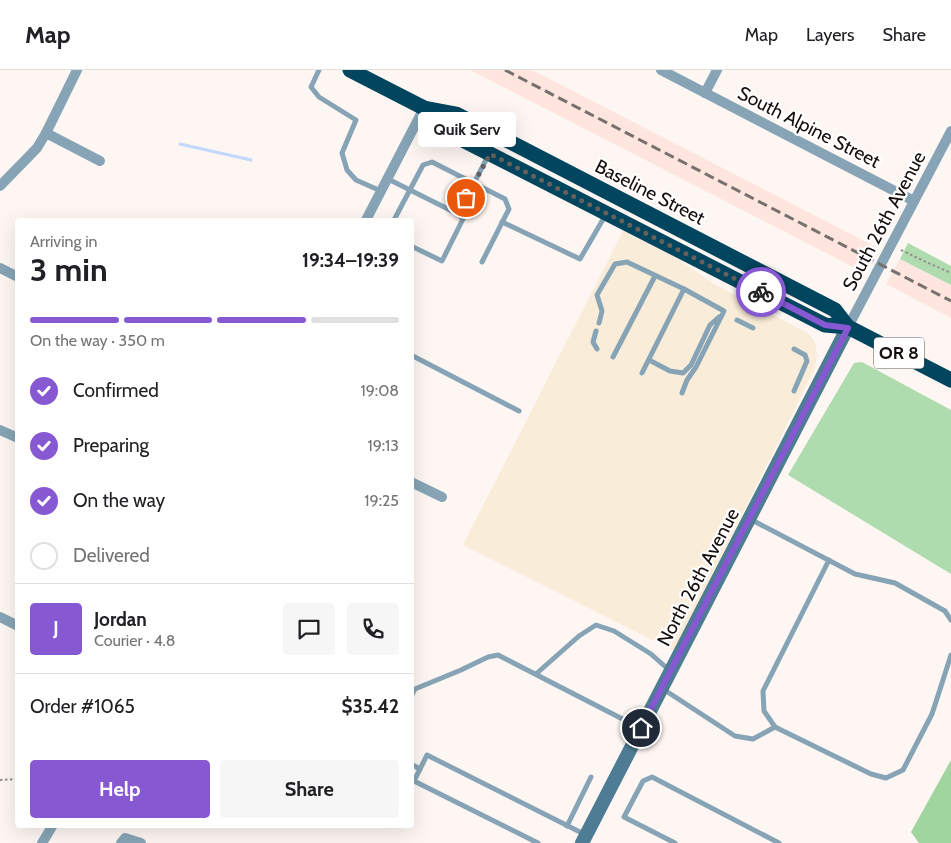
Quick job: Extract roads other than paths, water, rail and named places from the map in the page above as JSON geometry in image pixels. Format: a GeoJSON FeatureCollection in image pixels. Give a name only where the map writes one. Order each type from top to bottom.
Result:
{"type":"FeatureCollection","features":[{"type":"Feature","properties":{"kind":"highway","name":"Baseline Street"},"geometry":{"type":"LineString","coordinates":[[350,70],[424,108],[456,114],[835,310],[848,328]]}},
{"type":"Feature","properties":{"kind":"highway","name":"Baseline Street"},"geometry":{"type":"LineString","coordinates":[[424,108],[447,132],[825,325],[848,328],[951,380]]}},
{"type":"Feature","properties":{"kind":"street"},"geometry":{"type":"LineString","coordinates":[[0,186],[37,148],[77,70]]}},
{"type":"Feature","properties":{"kind":"street","name":"South Alpine Street"},"geometry":{"type":"LineString","coordinates":[[661,70],[914,201]]}},
{"type":"Feature","properties":{"kind":"street"},"geometry":{"type":"LineString","coordinates":[[705,93],[717,70]]}},
{"type":"Feature","properties":{"kind":"street"},"geometry":{"type":"LineString","coordinates":[[367,218],[424,108]]}},
{"type":"Feature","properties":{"kind":"street","name":"South 26th Avenue"},"geometry":{"type":"LineString","coordinates":[[848,328],[951,131]]}},
{"type":"Feature","properties":{"kind":"street"},"geometry":{"type":"LineString","coordinates":[[46,133],[100,161]]}},
{"type":"Feature","properties":{"kind":"street"},"geometry":{"type":"LineString","coordinates":[[0,268],[15,276]]}},
{"type":"Feature","properties":{"kind":"street","name":"North 26th Avenue"},"geometry":{"type":"LineString","coordinates":[[584,839],[848,328]]}},
{"type":"Feature","properties":{"kind":"street"},"geometry":{"type":"LineString","coordinates":[[0,430],[15,437]]}},
{"type":"Feature","properties":{"kind":"street"},"geometry":{"type":"LineString","coordinates":[[414,483],[442,497]]}},
{"type":"Feature","properties":{"kind":"street"},"geometry":{"type":"LineString","coordinates":[[0,617],[15,624]]}},
{"type":"Feature","properties":{"kind":"street"},"geometry":{"type":"LineString","coordinates":[[42,843],[51,828]]}},
{"type":"Feature","properties":{"kind":"street"},"geometry":{"type":"LineString","coordinates":[[123,840],[141,843]]}},
{"type":"Feature","properties":{"kind":"lane"},"geometry":{"type":"LineString","coordinates":[[319,70],[311,87],[318,97],[356,120],[342,153],[347,170],[356,180],[381,191]]}},
{"type":"Feature","properties":{"kind":"lane"},"geometry":{"type":"LineString","coordinates":[[458,214],[490,154]]}},
{"type":"Feature","properties":{"kind":"lane"},"geometry":{"type":"LineString","coordinates":[[395,218],[423,165],[432,162],[505,199],[508,209],[482,262]]}},
{"type":"Feature","properties":{"kind":"lane"},"geometry":{"type":"LineString","coordinates":[[388,179],[458,214],[463,219],[442,261],[414,247]]}},
{"type":"Feature","properties":{"kind":"lane"},"geometry":{"type":"LineString","coordinates":[[502,222],[580,259],[606,213]]}},
{"type":"Feature","properties":{"kind":"lane"},"geometry":{"type":"LineString","coordinates":[[599,323],[602,311],[597,295],[615,264],[627,262],[684,289],[724,311],[682,393]]}},
{"type":"Feature","properties":{"kind":"lane"},"geometry":{"type":"LineString","coordinates":[[613,357],[655,276]]}},
{"type":"Feature","properties":{"kind":"lane"},"geometry":{"type":"LineString","coordinates":[[642,372],[684,289]]}},
{"type":"Feature","properties":{"kind":"lane"},"geometry":{"type":"LineString","coordinates":[[649,360],[670,371],[683,373],[691,365],[710,325],[722,315]]}},
{"type":"Feature","properties":{"kind":"lane"},"geometry":{"type":"LineString","coordinates":[[738,320],[753,328]]}},
{"type":"Feature","properties":{"kind":"lane"},"geometry":{"type":"LineString","coordinates":[[596,331],[593,342],[597,349]]}},
{"type":"Feature","properties":{"kind":"lane"},"geometry":{"type":"LineString","coordinates":[[794,349],[804,355],[807,361],[794,391]]}},
{"type":"Feature","properties":{"kind":"lane"},"geometry":{"type":"LineString","coordinates":[[414,357],[519,411]]}},
{"type":"Feature","properties":{"kind":"lane"},"geometry":{"type":"LineString","coordinates":[[750,519],[855,574],[895,583],[945,611],[951,620]]}},
{"type":"Feature","properties":{"kind":"lane"},"geometry":{"type":"LineString","coordinates":[[829,560],[763,691],[764,711],[775,726],[871,774],[886,778],[903,770],[932,714],[951,654]]}},
{"type":"Feature","properties":{"kind":"lane"},"geometry":{"type":"LineString","coordinates":[[536,674],[579,636],[596,625],[614,631],[651,654],[670,671]]}},
{"type":"Feature","properties":{"kind":"lane"},"geometry":{"type":"LineString","coordinates":[[414,691],[488,657],[498,655],[641,728]]}},
{"type":"Feature","properties":{"kind":"lane"},"geometry":{"type":"LineString","coordinates":[[661,688],[735,736],[753,739],[775,726]]}},
{"type":"Feature","properties":{"kind":"lane"},"geometry":{"type":"LineString","coordinates":[[538,843],[414,781],[427,756],[567,826],[584,839]]}},
{"type":"Feature","properties":{"kind":"lane"},"geometry":{"type":"LineString","coordinates":[[414,766],[420,769]]}},
{"type":"Feature","properties":{"kind":"lane"},"geometry":{"type":"LineString","coordinates":[[567,826],[591,777]]}},
{"type":"Feature","properties":{"kind":"lane"},"geometry":{"type":"LineString","coordinates":[[675,843],[624,817],[643,781],[652,777],[768,840],[780,843]]}},
{"type":"Feature","properties":{"kind":"waterway"},"geometry":{"type":"LineString","coordinates":[[180,144],[251,160]]}},
{"type":"Feature","properties":{"kind":"railway"},"geometry":{"type":"LineString","coordinates":[[505,70],[951,301]]}},
{"type":"Feature","properties":{"kind":"place","name":"Quik Serv"},"geometry":{"type":"Point","coordinates":[466,198]}}]}
